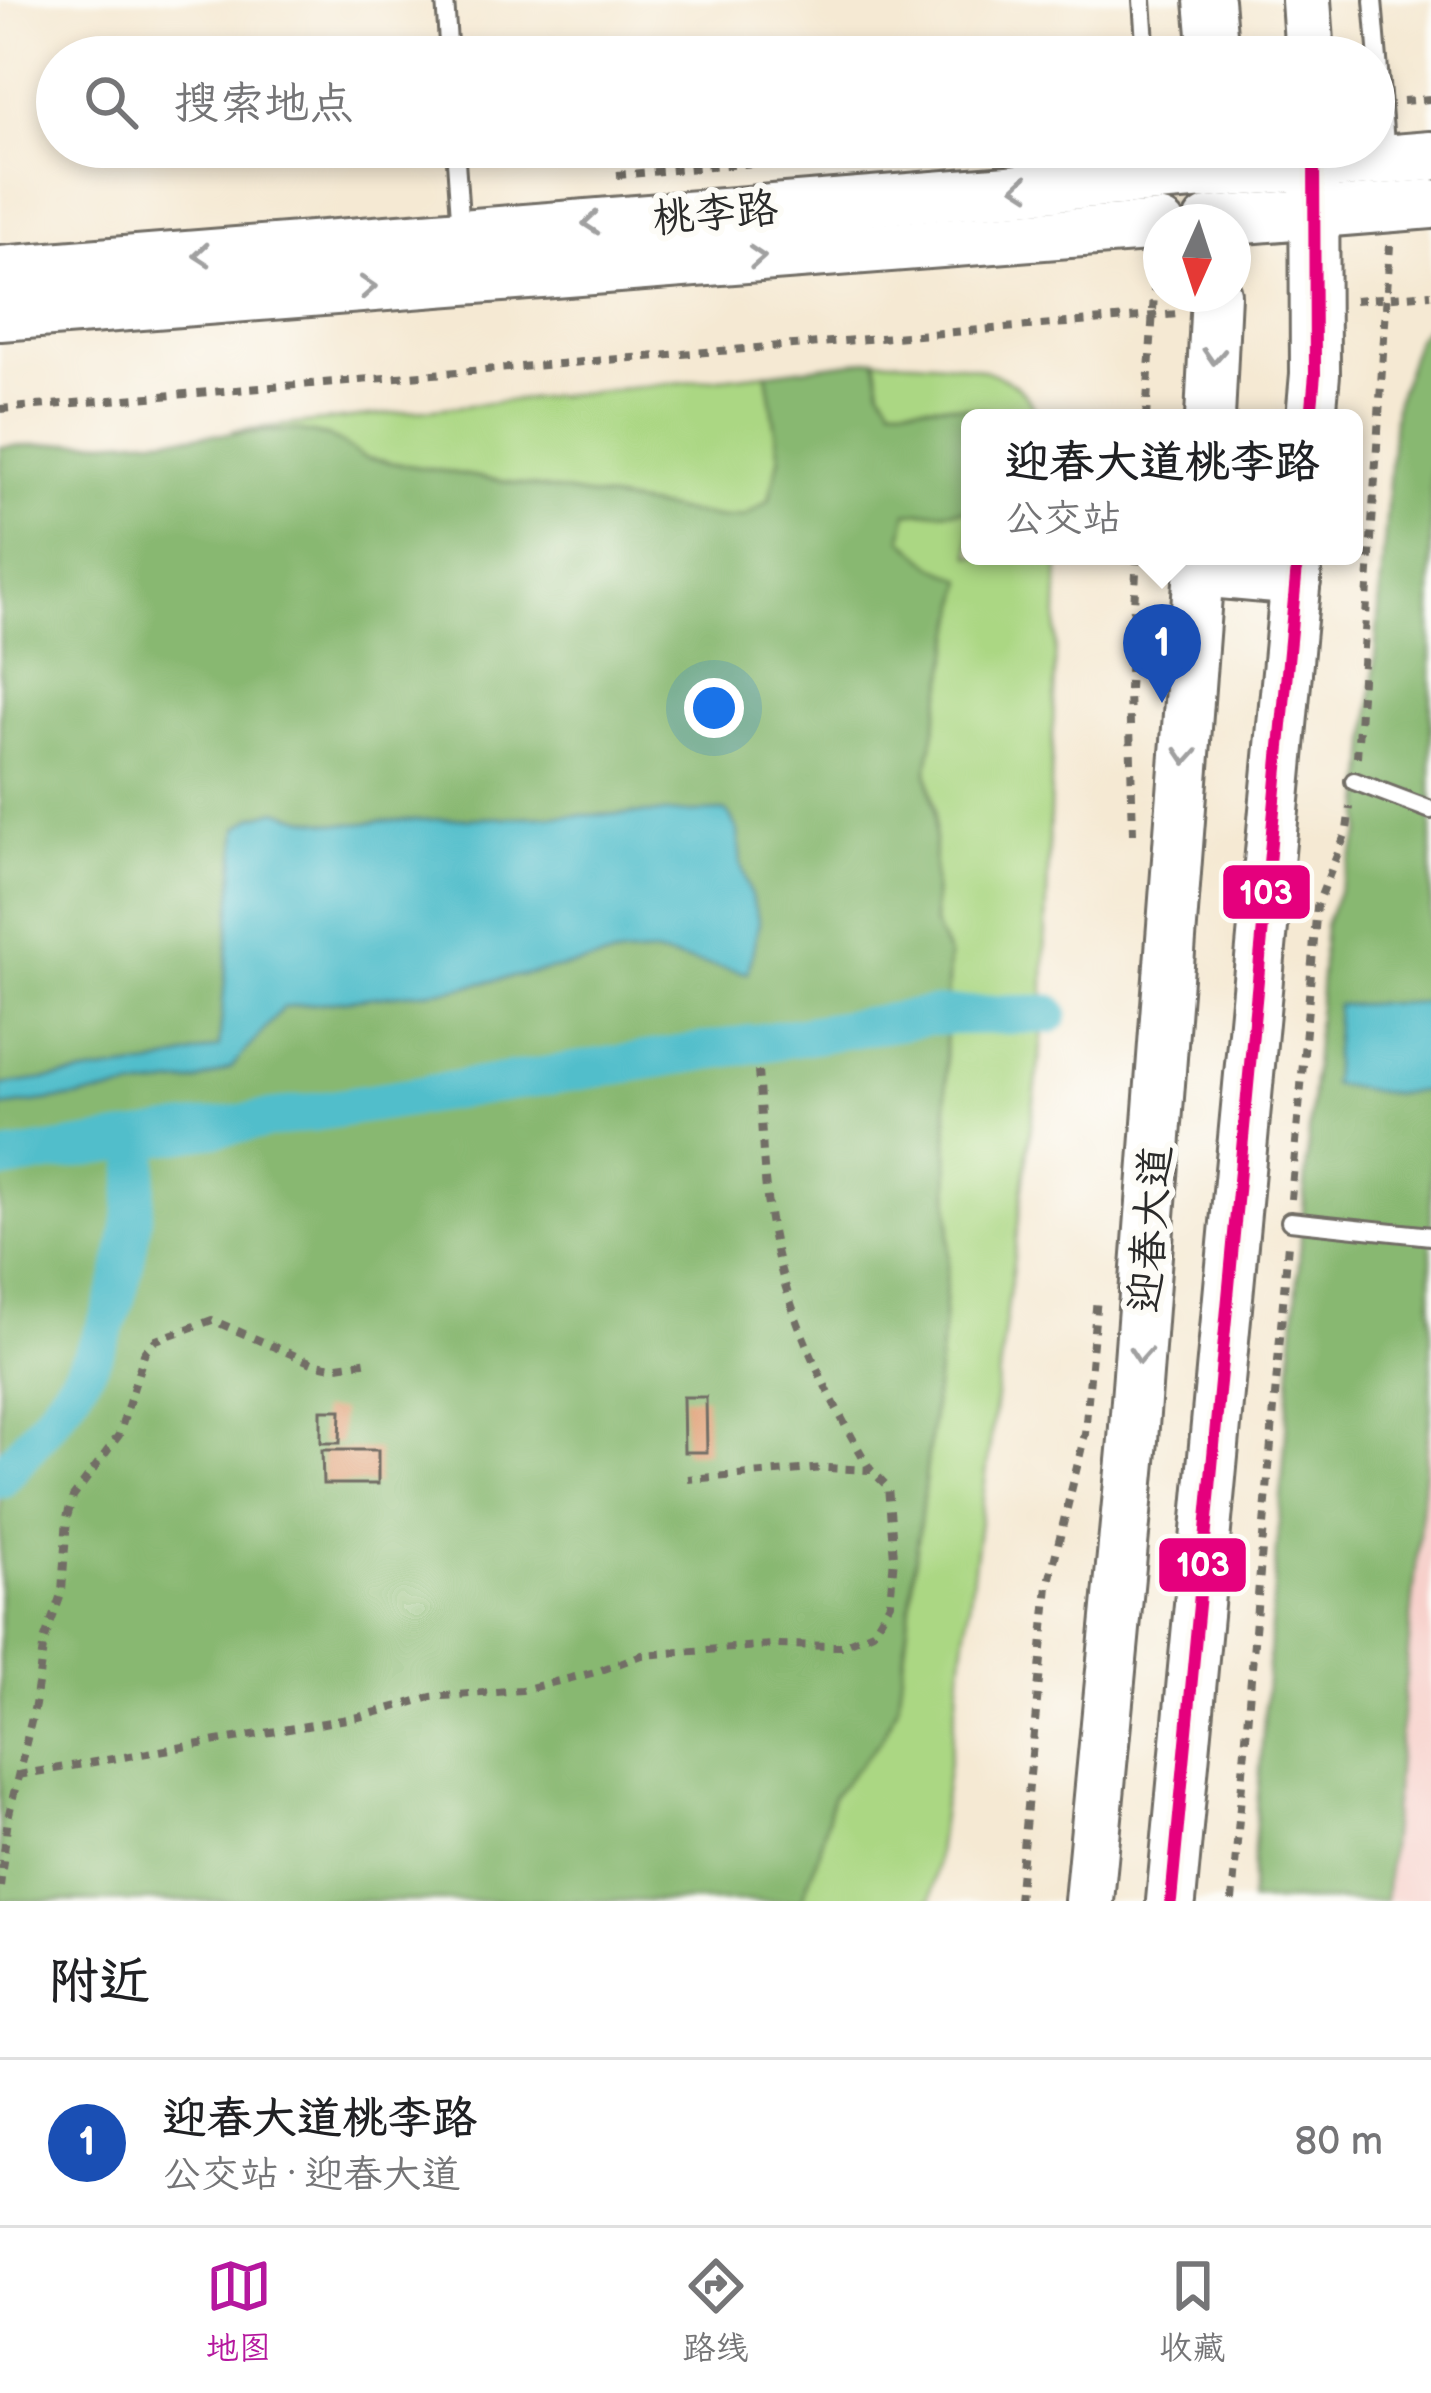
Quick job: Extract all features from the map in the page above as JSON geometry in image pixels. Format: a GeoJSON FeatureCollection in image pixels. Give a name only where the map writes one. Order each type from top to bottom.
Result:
{"type":"FeatureCollection","features":[{"type":"Feature","properties":{"kind":"main road"},"geometry":{"type":"LineString","coordinates":[[1209,0],[1212,36]]}},
{"type":"Feature","properties":{"kind":"main road"},"geometry":{"type":"LineString","coordinates":[[1306,0],[1309,36]]}},
{"type":"Feature","properties":{"kind":"main road","name":"桃李路"},"geometry":{"type":"LineString","coordinates":[[0,316],[462,256],[1157,198],[1203,168]]}},
{"type":"Feature","properties":{"kind":"main road"},"geometry":{"type":"LineString","coordinates":[[1215,204],[1217,168]]}},
{"type":"Feature","properties":{"kind":"main road","name":"桃李路"},"geometry":{"type":"LineString","coordinates":[[1269,168],[1403,182]]}},
{"type":"Feature","properties":{"kind":"main road"},"geometry":{"type":"LineString","coordinates":[[1311,409],[1315,176]]}},
{"type":"Feature","properties":{"kind":"main road","name":"桃李路"},"geometry":{"type":"LineString","coordinates":[[1251,205],[1315,176]]}},
{"type":"Feature","properties":{"kind":"main road","name":"桃李路"},"geometry":{"type":"LineString","coordinates":[[0,271],[462,256]]}},
{"type":"Feature","properties":{"kind":"main road"},"geometry":{"type":"LineString","coordinates":[[1210,409],[1215,312]]}},
{"type":"Feature","properties":{"kind":"main road","name":"迎春大道"},"geometry":{"type":"LineString","coordinates":[[1089,1901],[1133,1441],[1200,565]]}},
{"type":"Feature","properties":{"kind":"main road"},"geometry":{"type":"LineString","coordinates":[[1219,565],[1297,569]]}},
{"type":"Feature","properties":{"kind":"main road","name":"迎春大道"},"geometry":{"type":"LineString","coordinates":[[1172,1901],[1297,569]]}},
{"type":"Feature","properties":{"kind":"main road"},"geometry":{"type":"LineString","coordinates":[[1101,1774],[1183,1781]]}},
{"type":"Feature","properties":{"kind":"lane"},"geometry":{"type":"LineString","coordinates":[[445,0],[448,36]]}},
{"type":"Feature","properties":{"kind":"lane"},"geometry":{"type":"LineString","coordinates":[[1142,0],[1145,36]]}},
{"type":"Feature","properties":{"kind":"lane"},"geometry":{"type":"LineString","coordinates":[[1373,0],[1379,36]]}},
{"type":"Feature","properties":{"kind":"lane"},"geometry":{"type":"LineString","coordinates":[[1395,133],[1403,182]]}},
{"type":"Feature","properties":{"kind":"lane"},"geometry":{"type":"LineString","coordinates":[[456,168],[462,256]]}},
{"type":"Feature","properties":{"kind":"lane"},"geometry":{"type":"LineString","coordinates":[[1354,781],[1431,811]]}},
{"type":"Feature","properties":{"kind":"lane"},"geometry":{"type":"LineString","coordinates":[[1290,1221],[1431,1236]]}},
{"type":"Feature","properties":{"kind":"path"},"geometry":{"type":"LineString","coordinates":[[1232,1901],[1316,906],[1347,830],[1354,781],[1387,298],[1403,182]]}},
{"type":"Feature","properties":{"kind":"path"},"geometry":{"type":"LineString","coordinates":[[1147,409],[1157,198]]}},
{"type":"Feature","properties":{"kind":"path"},"geometry":{"type":"LineString","coordinates":[[1316,303],[1431,294]]}},
{"type":"Feature","properties":{"kind":"path"},"geometry":{"type":"LineString","coordinates":[[0,409],[1172,312]]}},
{"type":"Feature","properties":{"kind":"path"},"geometry":{"type":"LineString","coordinates":[[1133,853],[1129,689],[1137,565]]}},
{"type":"Feature","properties":{"kind":"path"},"geometry":{"type":"LineString","coordinates":[[18,1775],[359,1717],[431,1697],[522,1690],[642,1655],[771,1645],[841,1646],[873,1632],[890,1603],[894,1557],[888,1487],[871,1470],[823,1388],[802,1340],[770,1220],[758,1071]]}},
{"type":"Feature","properties":{"kind":"path"},"geometry":{"type":"LineString","coordinates":[[1018,1901],[1048,1586],[1085,1434],[1097,1294]]}},
{"type":"Feature","properties":{"kind":"path"},"geometry":{"type":"LineString","coordinates":[[0,1887],[8,1818],[44,1641],[62,1592],[67,1516],[73,1497],[119,1435],[145,1351],[156,1340],[212,1320],[312,1364],[332,1367],[369,1361]]}},
{"type":"Feature","properties":{"kind":"path"},"geometry":{"type":"LineString","coordinates":[[688,1479],[826,1468],[871,1470]]}},
{"type":"Feature","properties":{"kind":"shaded area"},"geometry":{"type":"Polygon","coordinates":[[[1431,1404],[1431,1901],[1385,1901],[1431,1404]]]}},
{"type":"Feature","properties":{"kind":"green space"},"geometry":{"type":"Polygon","coordinates":[[[1431,321],[1431,1404],[1385,1901],[1250,1901],[1325,925],[1361,833],[1395,406],[1417,338],[1431,321]]]}},
{"type":"Feature","properties":{"kind":"green space"},"geometry":{"type":"Polygon","coordinates":[[[876,359],[946,363],[992,373],[1012,383],[1034,409],[892,405],[881,389],[876,359]]]}},
{"type":"Feature","properties":{"kind":"green space"},"geometry":{"type":"Polygon","coordinates":[[[876,359],[881,389],[892,405],[973,409],[961,409],[961,510],[907,513],[902,539],[935,567],[964,580],[927,771],[935,810],[934,924],[949,956],[945,1045],[950,1226],[943,1329],[898,1704],[881,1740],[833,1796],[801,1901],[0,1901],[0,447],[296,430],[331,437],[365,458],[722,518],[745,516],[769,500],[780,456],[767,373],[876,359]]]}},
{"type":"Feature","properties":{"kind":"green space"},"geometry":{"type":"Polygon","coordinates":[[[767,373],[780,456],[769,500],[745,516],[722,518],[365,458],[301,432],[231,431],[767,373]]]}},
{"type":"Feature","properties":{"kind":"green space"},"geometry":{"type":"Polygon","coordinates":[[[961,510],[961,565],[1059,565],[1042,1039],[931,1901],[801,1901],[833,1796],[855,1768],[904,1658],[943,1329],[950,1226],[945,1045],[949,956],[934,925],[935,810],[927,771],[935,567],[902,539],[906,513],[961,510]]]}},
{"type":"Feature","properties":{"kind":"water"},"geometry":{"type":"Polygon","coordinates":[[[277,810],[341,824],[727,811],[738,831],[741,864],[759,922],[748,973],[656,954],[620,956],[452,989],[284,1007],[231,1068],[198,1081],[0,1107],[0,1085],[153,1065],[219,1047],[238,828],[253,817],[277,810]]]}},
{"type":"Feature","properties":{"kind":"water"},"geometry":{"type":"Polygon","coordinates":[[[1431,1002],[1431,1090],[1392,1094],[1332,1084],[1337,1005],[1431,1002]]]}},
{"type":"Feature","properties":{"kind":"building"},"geometry":{"type":"Polygon","coordinates":[[[683,1397],[706,1397],[707,1452],[684,1452],[683,1397]]]}},
{"type":"Feature","properties":{"kind":"building"},"geometry":{"type":"Polygon","coordinates":[[[321,1410],[341,1410],[340,1443],[321,1443],[321,1410]]]}},
{"type":"Feature","properties":{"kind":"building"},"geometry":{"type":"Polygon","coordinates":[[[322,1450],[378,1450],[378,1484],[323,1484],[322,1450]]]}},
{"type":"Feature","properties":{"kind":"waterway"},"geometry":{"type":"LineString","coordinates":[[0,1161],[932,1016],[1049,1014]]}},
{"type":"Feature","properties":{"kind":"waterway"},"geometry":{"type":"LineString","coordinates":[[0,1479],[67,1397],[109,1318],[129,1243],[141,1140]]}},
{"type":"Feature","properties":{"kind":"transit line","name":"103"},"geometry":{"type":"LineString","coordinates":[[1312,409],[1314,168]]}},
{"type":"Feature","properties":{"kind":"transit line","name":"103"},"geometry":{"type":"LineString","coordinates":[[1171,1901],[1297,565]]}},
{"type":"Feature","properties":{"kind":"place","name":"迎春大道桃李路"},"geometry":{"type":"Point","coordinates":[1162,703]}}]}
